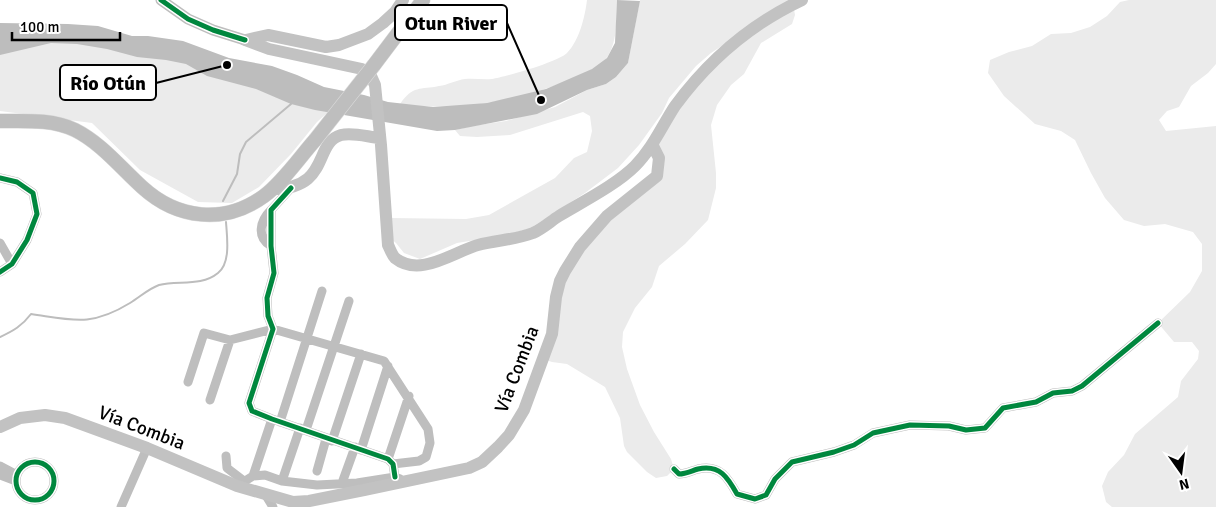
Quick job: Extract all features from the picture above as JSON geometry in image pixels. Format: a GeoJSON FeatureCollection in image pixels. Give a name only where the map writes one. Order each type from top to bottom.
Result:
{"type":"FeatureCollection","features":[{"type":"Feature","properties":{"kind":"highway"},"geometry":{"type":"LineString","coordinates":[[0,121],[46,122],[74,130],[96,144],[157,200],[172,208],[188,213],[206,215],[232,211],[255,202],[272,188],[315,140],[423,0]]}},
{"type":"Feature","properties":{"kind":"main road"},"geometry":{"type":"LineString","coordinates":[[245,40],[268,35],[326,47],[339,44],[368,34],[383,24],[403,0]]}},
{"type":"Feature","properties":{"kind":"main road"},"geometry":{"type":"LineString","coordinates":[[245,40],[269,49],[362,69],[371,76],[375,85],[380,132],[388,245],[394,257],[404,263],[415,265],[438,262],[478,245],[508,240],[536,232],[614,181],[634,166],[652,144],[687,90],[718,56],[774,14],[802,0]]}},
{"type":"Feature","properties":{"kind":"main road"},"geometry":{"type":"LineString","coordinates":[[272,188],[291,188],[302,183],[318,168],[327,146],[334,139],[342,135],[380,132]]}},
{"type":"Feature","properties":{"kind":"main road","name":"Vía Combia"},"geometry":{"type":"LineString","coordinates":[[0,427],[20,418],[45,415],[65,418],[265,494],[293,502],[400,479],[469,468],[482,462],[509,435],[524,410],[552,334],[556,297],[564,270],[580,247],[607,216],[657,176],[659,158],[652,144]]}},
{"type":"Feature","properties":{"kind":"street"},"geometry":{"type":"LineString","coordinates":[[160,0],[188,19],[213,30],[245,40]]}},
{"type":"Feature","properties":{"kind":"street"},"geometry":{"type":"LineString","coordinates":[[0,178],[17,182],[33,194],[37,214],[27,240],[12,264],[0,272]]}},
{"type":"Feature","properties":{"kind":"street"},"geometry":{"type":"LineString","coordinates":[[188,382],[204,333],[230,340],[273,329],[384,361],[409,396],[428,429],[430,443],[426,457],[419,461],[390,461],[252,411],[248,403],[273,329],[268,316],[268,298],[274,273],[271,246],[271,210],[291,188]]}},
{"type":"Feature","properties":{"kind":"street"},"geometry":{"type":"LineString","coordinates":[[0,243],[12,264]]}},
{"type":"Feature","properties":{"kind":"street"},"geometry":{"type":"LineString","coordinates":[[253,476],[276,420],[322,291]]}},
{"type":"Feature","properties":{"kind":"street"},"geometry":{"type":"LineString","coordinates":[[282,481],[334,346],[349,301]]}},
{"type":"Feature","properties":{"kind":"street"},"geometry":{"type":"LineString","coordinates":[[674,469],[679,474],[686,474],[711,467],[727,476],[737,494],[756,499],[766,494],[774,479],[792,462],[854,445],[873,433],[910,425],[949,426],[966,430],[985,428],[1003,408],[1036,402],[1053,393],[1072,391],[1096,375],[1158,323]]}},
{"type":"Feature","properties":{"kind":"street"},"geometry":{"type":"LineString","coordinates":[[210,400],[230,340]]}},
{"type":"Feature","properties":{"kind":"street"},"geometry":{"type":"LineString","coordinates":[[316,471],[361,354]]}},
{"type":"Feature","properties":{"kind":"street"},"geometry":{"type":"LineString","coordinates":[[342,483],[358,449],[388,366]]}},
{"type":"Feature","properties":{"kind":"street"},"geometry":{"type":"LineString","coordinates":[[226,456],[228,468],[241,484],[253,476],[265,475],[282,481],[318,485],[400,479],[390,461],[409,396]]}},
{"type":"Feature","properties":{"kind":"street"},"geometry":{"type":"LineString","coordinates":[[121,507],[147,448]]}},
{"type":"Feature","properties":{"kind":"street"},"geometry":{"type":"LineString","coordinates":[[0,466],[16,478],[19,492],[23,496],[41,503],[52,491],[54,484],[52,472],[48,467],[37,462],[30,462],[24,465],[16,478]]}},
{"type":"Feature","properties":{"kind":"street"},"geometry":{"type":"LineString","coordinates":[[0,475],[16,478]]}},
{"type":"Feature","properties":{"kind":"street"},"geometry":{"type":"LineString","coordinates":[[265,494],[273,507]]}},
{"type":"Feature","properties":{"kind":"shaded area"},"geometry":{"type":"Polygon","coordinates":[[[587,0],[617,0],[616,29],[611,49],[606,59],[591,70],[559,84],[515,98],[469,105],[423,106],[400,104],[409,94],[417,89],[465,79],[499,78],[531,69],[562,57],[575,42],[583,21],[587,0]]]}},
{"type":"Feature","properties":{"kind":"shaded area"},"geometry":{"type":"Polygon","coordinates":[[[617,0],[640,1],[628,63],[616,77],[606,84],[587,90],[537,114],[455,130],[437,131],[315,110],[291,104],[256,89],[207,76],[186,64],[137,57],[77,44],[51,43],[0,55],[0,23],[98,26],[132,36],[148,36],[183,41],[229,58],[272,66],[324,87],[388,102],[433,107],[487,103],[546,89],[592,69],[607,58],[615,43],[617,0]]]}},
{"type":"Feature","properties":{"kind":"shaded area"},"geometry":{"type":"Polygon","coordinates":[[[640,0],[791,0],[711,53],[696,66],[669,98],[662,113],[639,145],[618,168],[585,193],[529,229],[457,243],[420,259],[404,253],[390,238],[390,218],[466,219],[489,215],[555,178],[574,158],[587,152],[592,131],[590,116],[583,112],[510,135],[460,136],[455,130],[506,121],[555,107],[587,90],[606,84],[616,77],[628,63],[640,0]]]}},
{"type":"Feature","properties":{"kind":"shaded area"},"geometry":{"type":"Polygon","coordinates":[[[1129,0],[1216,0],[1216,64],[1191,86],[1179,107],[1167,111],[1159,120],[1166,131],[1216,126],[1216,507],[1112,507],[1106,502],[1102,486],[1108,472],[1124,455],[1135,434],[1178,397],[1181,381],[1198,359],[1199,351],[1192,342],[1174,342],[1158,323],[1190,292],[1202,271],[1202,244],[1193,232],[1165,224],[1144,226],[1124,220],[1105,198],[1075,140],[1061,131],[1035,124],[1004,96],[988,73],[990,60],[1009,52],[1032,46],[1051,34],[1071,33],[1090,27],[1107,16],[1120,2],[1129,0]]]}},
{"type":"Feature","properties":{"kind":"shaded area"},"geometry":{"type":"Polygon","coordinates":[[[793,4],[795,15],[792,24],[761,43],[744,74],[731,85],[717,105],[711,125],[716,188],[708,220],[685,244],[659,266],[652,287],[635,308],[623,332],[622,347],[627,369],[640,405],[671,459],[674,469],[667,476],[656,478],[647,472],[627,452],[624,446],[620,418],[605,387],[567,364],[543,359],[556,297],[580,247],[657,176],[652,144],[698,77],[793,4]]]}},
{"type":"Feature","properties":{"kind":"shaded area"},"geometry":{"type":"Polygon","coordinates":[[[74,36],[160,51],[339,102],[317,122],[291,154],[259,187],[232,203],[198,202],[140,170],[92,123],[0,111],[0,40],[74,36]]]}},
{"type":"Feature","properties":{"kind":"waterway"},"geometry":{"type":"LineString","coordinates":[[223,201],[237,174],[240,154],[246,142],[291,102]]}},
{"type":"Feature","properties":{"kind":"waterway"},"geometry":{"type":"LineString","coordinates":[[0,337],[17,328],[31,314],[82,320],[93,319],[116,311],[159,285],[197,282],[211,277],[222,269],[227,256],[226,222]]}},
{"type":"Feature","properties":{"kind":"cycle path"},"geometry":{"type":"LineString","coordinates":[[161,0],[188,19],[213,30],[245,40]]}},
{"type":"Feature","properties":{"kind":"cycle path"},"geometry":{"type":"LineString","coordinates":[[0,178],[17,182],[33,193],[37,214],[27,240],[12,264],[0,272]]}},
{"type":"Feature","properties":{"kind":"cycle path"},"geometry":{"type":"LineString","coordinates":[[291,188],[271,210],[271,246],[274,273],[267,298],[268,316],[273,329],[249,403],[252,411],[388,459],[393,464],[395,477]]}},
{"type":"Feature","properties":{"kind":"cycle path"},"geometry":{"type":"LineString","coordinates":[[674,469],[679,474],[706,468],[718,470],[727,478],[737,494],[755,499],[766,495],[775,479],[792,462],[854,445],[873,433],[910,425],[949,426],[966,430],[985,428],[1003,408],[1036,402],[1053,393],[1072,391],[1082,386],[1158,323]]}},
{"type":"Feature","properties":{"kind":"cycle path"},"geometry":{"type":"LineString","coordinates":[[35,462],[49,467],[54,481],[49,495],[35,500],[21,495],[16,481],[21,467],[35,462]]}},
{"type":"Feature","properties":{"kind":"place","name":"Río Otún"},"geometry":{"type":"Point","coordinates":[227,65]}},
{"type":"Feature","properties":{"kind":"place","name":"Otun River"},"geometry":{"type":"Point","coordinates":[541,100]}}]}
